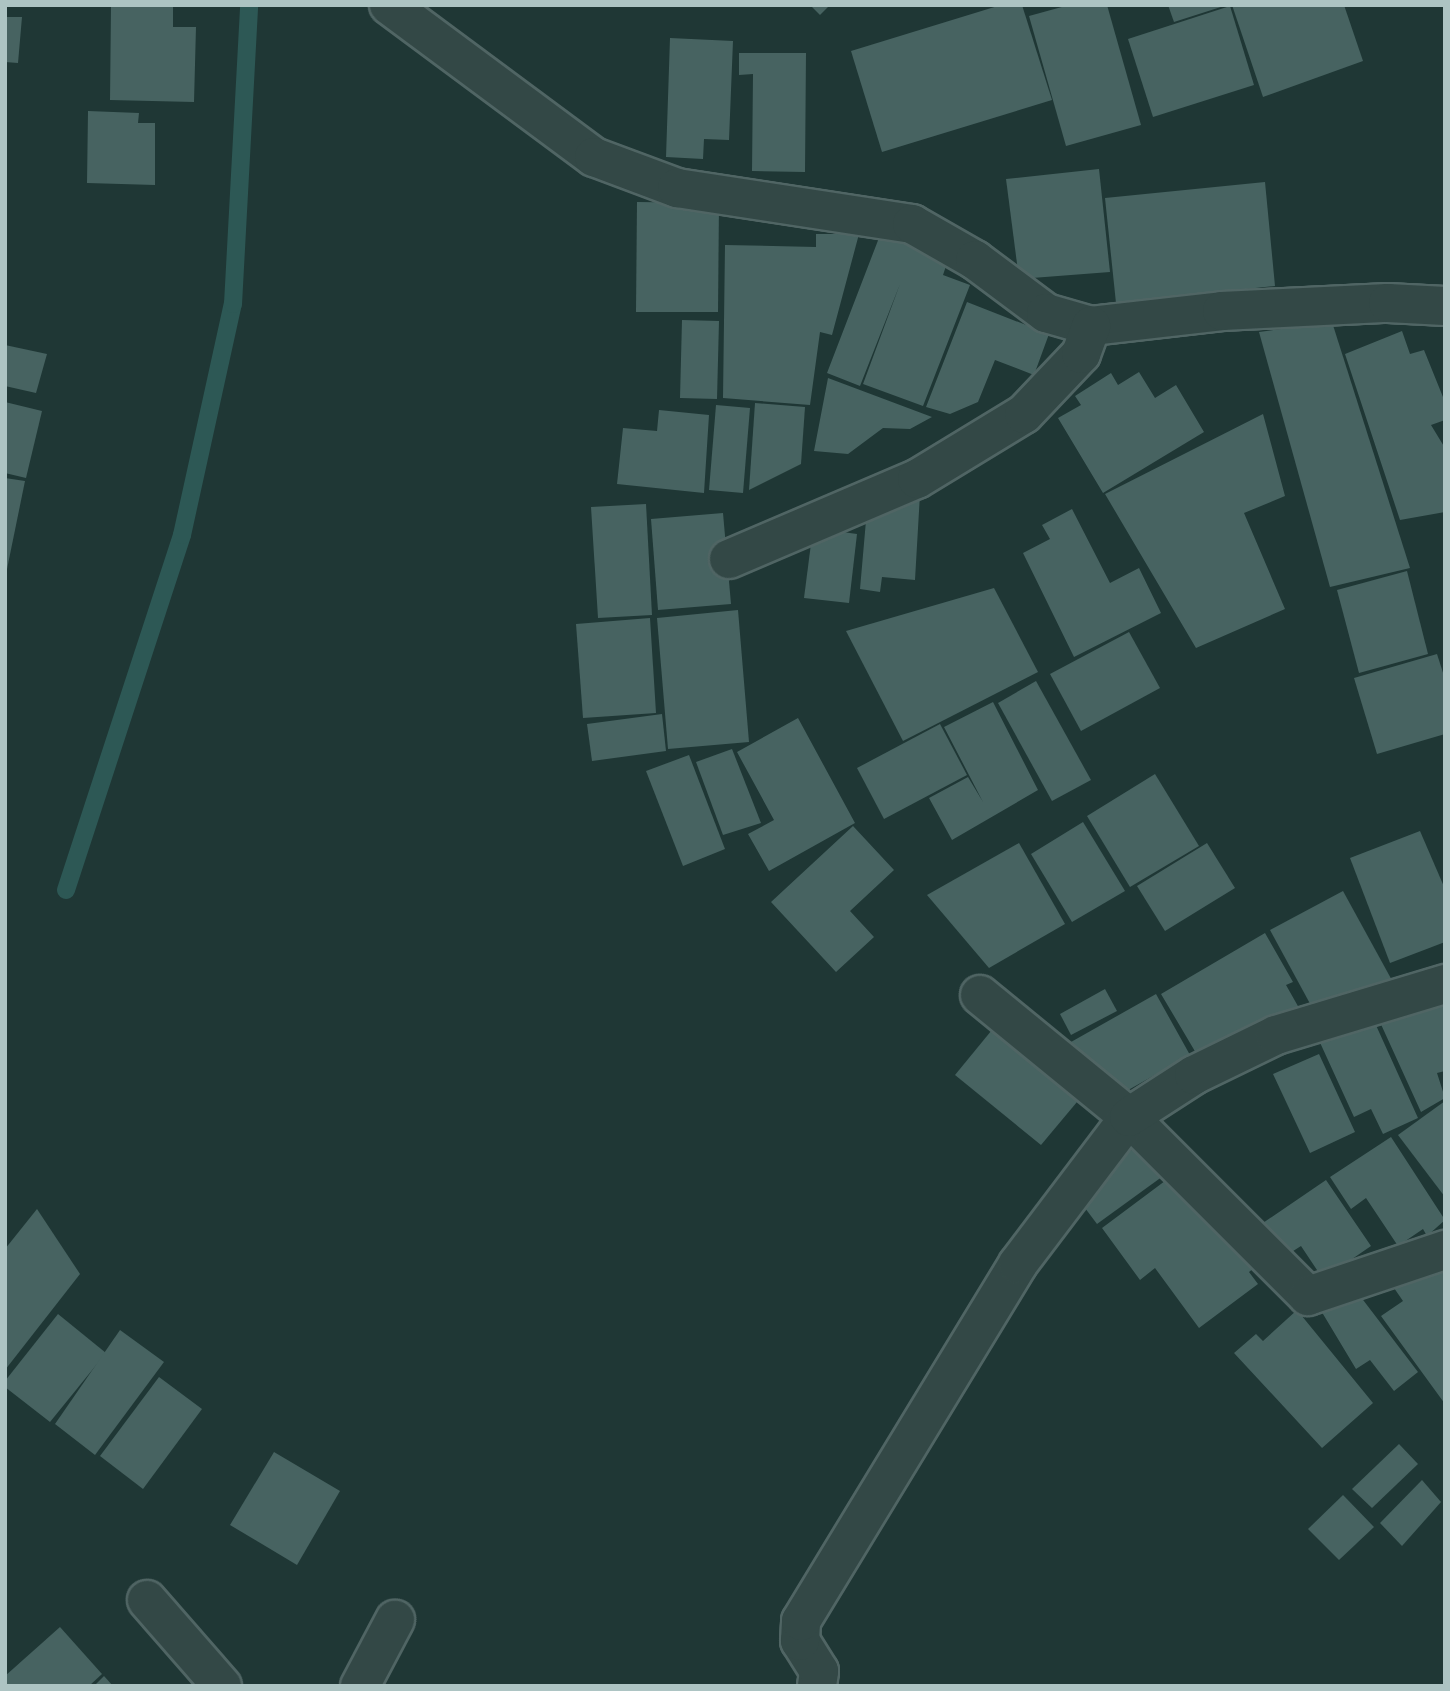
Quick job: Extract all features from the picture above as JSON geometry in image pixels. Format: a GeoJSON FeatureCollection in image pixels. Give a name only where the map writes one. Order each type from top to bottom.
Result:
{"type":"FeatureCollection","features":[{"type":"Feature","properties":{"kind":"street"},"geometry":{"type":"LineString","coordinates":[[389,5],[594,157],[677,188],[912,224],[975,260],[1046,313],[1091,326],[1222,311],[1388,303],[1445,306]]}},
{"type":"Feature","properties":{"kind":"street"},"geometry":{"type":"LineString","coordinates":[[729,559],[916,479],[1024,414],[1081,354],[1091,326]]}},
{"type":"Feature","properties":{"kind":"street"},"geometry":{"type":"LineString","coordinates":[[817,1686],[819,1671],[800,1641],[802,1621],[1018,1264],[1129,1117],[1194,1076],[1276,1035],[1445,984]]}},
{"type":"Feature","properties":{"kind":"street"},"geometry":{"type":"LineString","coordinates":[[980,995],[1129,1117],[1308,1296],[1445,1250]]}},
{"type":"Feature","properties":{"kind":"street"},"geometry":{"type":"LineString","coordinates":[[148,1600],[222,1686]]}},
{"type":"Feature","properties":{"kind":"street"},"geometry":{"type":"LineString","coordinates":[[360,1686],[394,1620]]}},
{"type":"Feature","properties":{"kind":"building"},"geometry":{"type":"Polygon","coordinates":[[[111,5],[173,5],[173,27],[196,27],[194,102],[110,100],[111,5]]]}},
{"type":"Feature","properties":{"kind":"building"},"geometry":{"type":"Polygon","coordinates":[[[810,5],[830,5],[820,15],[810,5]]]}},
{"type":"Feature","properties":{"kind":"building"},"geometry":{"type":"Polygon","coordinates":[[[1001,5],[1022,5],[1052,100],[882,152],[851,51],[1001,5]]]}},
{"type":"Feature","properties":{"kind":"building"},"geometry":{"type":"Polygon","coordinates":[[[1069,5],[1107,5],[1141,125],[1066,146],[1029,16],[1069,5]]]}},
{"type":"Feature","properties":{"kind":"building"},"geometry":{"type":"Polygon","coordinates":[[[1168,5],[1224,5],[1224,6],[1174,22],[1168,5]]]}},
{"type":"Feature","properties":{"kind":"building"},"geometry":{"type":"Polygon","coordinates":[[[1232,5],[1344,5],[1363,61],[1263,97],[1232,5]]]}},
{"type":"Feature","properties":{"kind":"building"},"geometry":{"type":"Polygon","coordinates":[[[1230,6],[1254,85],[1153,117],[1128,39],[1230,6]]]}},
{"type":"Feature","properties":{"kind":"building"},"geometry":{"type":"Polygon","coordinates":[[[5,17],[22,17],[18,63],[5,62],[5,17]]]}},
{"type":"Feature","properties":{"kind":"building"},"geometry":{"type":"Polygon","coordinates":[[[670,38],[733,41],[729,140],[704,139],[703,159],[666,157],[670,38]]]}},
{"type":"Feature","properties":{"kind":"building"},"geometry":{"type":"Polygon","coordinates":[[[739,53],[806,53],[805,172],[752,171],[753,74],[739,75],[739,53]]]}},
{"type":"Feature","properties":{"kind":"building"},"geometry":{"type":"Polygon","coordinates":[[[88,111],[139,113],[138,123],[155,123],[155,185],[87,183],[88,111]]]}},
{"type":"Feature","properties":{"kind":"building"},"geometry":{"type":"Polygon","coordinates":[[[1099,169],[1110,272],[1019,279],[1006,179],[1099,169]]]}},
{"type":"Feature","properties":{"kind":"building"},"geometry":{"type":"Polygon","coordinates":[[[1265,182],[1275,286],[1116,303],[1105,198],[1265,182]]]}},
{"type":"Feature","properties":{"kind":"building"},"geometry":{"type":"Polygon","coordinates":[[[637,202],[719,203],[718,312],[636,312],[637,202]]]}},
{"type":"Feature","properties":{"kind":"building"},"geometry":{"type":"Polygon","coordinates":[[[882,230],[951,251],[943,275],[970,285],[923,406],[863,384],[900,284],[860,386],[827,373],[882,230]]]}},
{"type":"Feature","properties":{"kind":"building"},"geometry":{"type":"Polygon","coordinates":[[[816,234],[859,234],[832,335],[820,332],[810,405],[723,398],[725,245],[816,247],[816,234]]]}},
{"type":"Feature","properties":{"kind":"building"},"geometry":{"type":"Polygon","coordinates":[[[967,302],[1049,334],[1034,375],[995,360],[978,402],[950,414],[926,407],[967,302]]]}},
{"type":"Feature","properties":{"kind":"building"},"geometry":{"type":"Polygon","coordinates":[[[682,320],[719,321],[717,399],[680,398],[682,320]]]}},
{"type":"Feature","properties":{"kind":"building"},"geometry":{"type":"Polygon","coordinates":[[[1332,322],[1410,568],[1330,587],[1259,332],[1332,322]]]}},
{"type":"Feature","properties":{"kind":"building"},"geometry":{"type":"Polygon","coordinates":[[[1402,331],[1410,354],[1424,350],[1445,402],[1445,420],[1431,425],[1445,448],[1445,512],[1400,520],[1345,354],[1402,331]]]}},
{"type":"Feature","properties":{"kind":"building"},"geometry":{"type":"Polygon","coordinates":[[[5,345],[47,354],[36,393],[5,386],[5,345]]]}},
{"type":"Feature","properties":{"kind":"building"},"geometry":{"type":"Polygon","coordinates":[[[1139,372],[1155,398],[1176,385],[1204,432],[1103,493],[1058,418],[1081,405],[1075,396],[1111,373],[1118,385],[1139,372]]]}},
{"type":"Feature","properties":{"kind":"building"},"geometry":{"type":"Polygon","coordinates":[[[828,378],[932,417],[910,429],[883,428],[848,454],[814,451],[828,378]]]}},
{"type":"Feature","properties":{"kind":"building"},"geometry":{"type":"Polygon","coordinates":[[[5,402],[42,411],[26,478],[5,473],[5,402]]]}},
{"type":"Feature","properties":{"kind":"building"},"geometry":{"type":"Polygon","coordinates":[[[755,403],[805,407],[801,464],[749,490],[755,403]]]}},
{"type":"Feature","properties":{"kind":"building"},"geometry":{"type":"Polygon","coordinates":[[[716,405],[750,408],[743,493],[709,490],[716,405]]]}},
{"type":"Feature","properties":{"kind":"building"},"geometry":{"type":"Polygon","coordinates":[[[659,410],[709,415],[704,493],[617,484],[623,428],[657,431],[659,410]]]}},
{"type":"Feature","properties":{"kind":"building"},"geometry":{"type":"Polygon","coordinates":[[[1263,414],[1285,496],[1244,513],[1285,609],[1196,648],[1105,494],[1263,414]]]}},
{"type":"Feature","properties":{"kind":"building"},"geometry":{"type":"Polygon","coordinates":[[[5,478],[25,481],[6,574],[5,574],[5,478]]]}},
{"type":"Feature","properties":{"kind":"building"},"geometry":{"type":"Polygon","coordinates":[[[920,494],[915,580],[882,577],[880,592],[860,589],[867,509],[920,494]]]}},
{"type":"Feature","properties":{"kind":"building"},"geometry":{"type":"Polygon","coordinates":[[[646,504],[652,615],[598,618],[591,507],[646,504]]]}},
{"type":"Feature","properties":{"kind":"building"},"geometry":{"type":"Polygon","coordinates":[[[1072,509],[1110,583],[1139,568],[1161,613],[1074,657],[1023,553],[1050,539],[1042,525],[1072,509]]]}},
{"type":"Feature","properties":{"kind":"building"},"geometry":{"type":"Polygon","coordinates":[[[723,513],[731,604],[658,610],[651,519],[723,513]]]}},
{"type":"Feature","properties":{"kind":"building"},"geometry":{"type":"Polygon","coordinates":[[[813,528],[857,534],[849,603],[804,598],[813,528]]]}},
{"type":"Feature","properties":{"kind":"building"},"geometry":{"type":"Polygon","coordinates":[[[1407,571],[1428,654],[1359,673],[1337,590],[1407,571]]]}},
{"type":"Feature","properties":{"kind":"building"},"geometry":{"type":"Polygon","coordinates":[[[994,588],[1038,672],[903,741],[846,631],[994,588]]]}},
{"type":"Feature","properties":{"kind":"building"},"geometry":{"type":"Polygon","coordinates":[[[738,610],[749,742],[668,749],[657,618],[738,610]]]}},
{"type":"Feature","properties":{"kind":"building"},"geometry":{"type":"Polygon","coordinates":[[[650,618],[656,713],[583,718],[576,624],[650,618]]]}},
{"type":"Feature","properties":{"kind":"building"},"geometry":{"type":"Polygon","coordinates":[[[1129,632],[1160,688],[1081,731],[1050,674],[1129,632]]]}},
{"type":"Feature","properties":{"kind":"building"},"geometry":{"type":"Polygon","coordinates":[[[1437,654],[1445,679],[1445,734],[1377,754],[1354,678],[1437,654]]]}},
{"type":"Feature","properties":{"kind":"building"},"geometry":{"type":"Polygon","coordinates":[[[1036,681],[1091,780],[1052,801],[998,703],[1036,681]]]}},
{"type":"Feature","properties":{"kind":"building"},"geometry":{"type":"Polygon","coordinates":[[[993,702],[1038,790],[952,840],[929,798],[968,777],[983,802],[944,727],[993,702]]]}},
{"type":"Feature","properties":{"kind":"building"},"geometry":{"type":"Polygon","coordinates":[[[662,714],[666,751],[592,761],[587,724],[662,714]]]}},
{"type":"Feature","properties":{"kind":"building"},"geometry":{"type":"Polygon","coordinates":[[[798,718],[855,823],[769,871],[748,834],[774,820],[737,752],[798,718]]]}},
{"type":"Feature","properties":{"kind":"building"},"geometry":{"type":"Polygon","coordinates":[[[940,724],[967,775],[884,819],[857,768],[940,724]]]}},
{"type":"Feature","properties":{"kind":"building"},"geometry":{"type":"Polygon","coordinates":[[[732,749],[761,823],[723,835],[696,762],[732,749]]]}},
{"type":"Feature","properties":{"kind":"building"},"geometry":{"type":"Polygon","coordinates":[[[689,755],[725,849],[683,866],[646,771],[689,755]]]}},
{"type":"Feature","properties":{"kind":"building"},"geometry":{"type":"Polygon","coordinates":[[[1155,774],[1199,846],[1130,887],[1087,816],[1155,774]]]}},
{"type":"Feature","properties":{"kind":"building"},"geometry":{"type":"Polygon","coordinates":[[[1083,822],[1125,891],[1072,922],[1031,854],[1083,822]]]}},
{"type":"Feature","properties":{"kind":"building"},"geometry":{"type":"Polygon","coordinates":[[[853,826],[894,870],[850,911],[874,937],[836,972],[771,902],[853,826]]]}},
{"type":"Feature","properties":{"kind":"building"},"geometry":{"type":"Polygon","coordinates":[[[1420,831],[1445,889],[1445,942],[1390,963],[1350,858],[1420,831]]]}},
{"type":"Feature","properties":{"kind":"building"},"geometry":{"type":"Polygon","coordinates":[[[1019,843],[1065,924],[989,968],[927,895],[1019,843]]]}},
{"type":"Feature","properties":{"kind":"building"},"geometry":{"type":"Polygon","coordinates":[[[1207,843],[1235,888],[1165,931],[1137,886],[1207,843]]]}},
{"type":"Feature","properties":{"kind":"building"},"geometry":{"type":"Polygon","coordinates":[[[1343,891],[1394,984],[1314,1011],[1270,930],[1343,891]]]}},
{"type":"Feature","properties":{"kind":"building"},"geometry":{"type":"Polygon","coordinates":[[[1265,933],[1293,982],[1286,985],[1303,1015],[1196,1053],[1161,994],[1265,933]]]}},
{"type":"Feature","properties":{"kind":"building"},"geometry":{"type":"Polygon","coordinates":[[[1105,989],[1117,1011],[1071,1035],[1060,1014],[1105,989]]]}},
{"type":"Feature","properties":{"kind":"building"},"geometry":{"type":"Polygon","coordinates":[[[1445,993],[1445,1071],[1437,1073],[1445,1098],[1421,1112],[1374,1009],[1445,993]]]}},
{"type":"Feature","properties":{"kind":"building"},"geometry":{"type":"Polygon","coordinates":[[[1156,994],[1190,1055],[1123,1093],[1114,1079],[1107,1084],[1085,1068],[1071,1042],[1156,994]]]}},
{"type":"Feature","properties":{"kind":"building"},"geometry":{"type":"Polygon","coordinates":[[[1370,1012],[1418,1118],[1383,1134],[1371,1109],[1354,1117],[1317,1036],[1370,1012]]]}},
{"type":"Feature","properties":{"kind":"building"},"geometry":{"type":"Polygon","coordinates":[[[996,1025],[1082,1096],[1041,1145],[955,1075],[996,1025]]]}},
{"type":"Feature","properties":{"kind":"building"},"geometry":{"type":"Polygon","coordinates":[[[1319,1054],[1355,1132],[1310,1153],[1273,1074],[1319,1054]]]}},
{"type":"Feature","properties":{"kind":"building"},"geometry":{"type":"Polygon","coordinates":[[[1445,1101],[1445,1197],[1398,1135],[1445,1101]]]}},
{"type":"Feature","properties":{"kind":"building"},"geometry":{"type":"Polygon","coordinates":[[[1391,1137],[1445,1220],[1427,1236],[1423,1229],[1398,1246],[1366,1198],[1351,1209],[1330,1177],[1391,1137]]]}},
{"type":"Feature","properties":{"kind":"building"},"geometry":{"type":"Polygon","coordinates":[[[1147,1139],[1170,1171],[1097,1224],[1073,1192],[1147,1139]]]}},
{"type":"Feature","properties":{"kind":"building"},"geometry":{"type":"Polygon","coordinates":[[[1177,1172],[1259,1264],[1249,1272],[1258,1284],[1199,1328],[1155,1268],[1140,1280],[1102,1228],[1177,1172]]]}},
{"type":"Feature","properties":{"kind":"building"},"geometry":{"type":"Polygon","coordinates":[[[1326,1180],[1371,1246],[1323,1279],[1301,1246],[1279,1260],[1257,1227],[1326,1180]]]}},
{"type":"Feature","properties":{"kind":"building"},"geometry":{"type":"Polygon","coordinates":[[[37,1209],[80,1274],[5,1370],[5,1249],[37,1209]]]}},
{"type":"Feature","properties":{"kind":"building"},"geometry":{"type":"Polygon","coordinates":[[[1445,1269],[1445,1404],[1381,1316],[1403,1301],[1394,1288],[1445,1269]]]}},
{"type":"Feature","properties":{"kind":"building"},"geometry":{"type":"Polygon","coordinates":[[[1354,1288],[1418,1372],[1394,1391],[1370,1360],[1356,1369],[1317,1304],[1354,1288]]]}},
{"type":"Feature","properties":{"kind":"building"},"geometry":{"type":"Polygon","coordinates":[[[1297,1310],[1373,1403],[1322,1448],[1234,1353],[1256,1334],[1263,1341],[1297,1310]]]}},
{"type":"Feature","properties":{"kind":"building"},"geometry":{"type":"Polygon","coordinates":[[[58,1314],[106,1353],[50,1422],[5,1387],[5,1381],[58,1314]]]}},
{"type":"Feature","properties":{"kind":"building"},"geometry":{"type":"Polygon","coordinates":[[[120,1330],[164,1362],[95,1455],[55,1424],[120,1330]]]}},
{"type":"Feature","properties":{"kind":"building"},"geometry":{"type":"Polygon","coordinates":[[[159,1377],[202,1409],[143,1489],[100,1456],[159,1377]]]}},
{"type":"Feature","properties":{"kind":"building"},"geometry":{"type":"Polygon","coordinates":[[[1399,1444],[1418,1464],[1372,1508],[1352,1489],[1399,1444]]]}},
{"type":"Feature","properties":{"kind":"building"},"geometry":{"type":"Polygon","coordinates":[[[274,1452],[340,1491],[297,1565],[230,1525],[274,1452]]]}},
{"type":"Feature","properties":{"kind":"building"},"geometry":{"type":"Polygon","coordinates":[[[1422,1480],[1441,1502],[1402,1546],[1380,1523],[1422,1480]]]}},
{"type":"Feature","properties":{"kind":"building"},"geometry":{"type":"Polygon","coordinates":[[[1343,1495],[1374,1527],[1339,1560],[1308,1529],[1343,1495]]]}},
{"type":"Feature","properties":{"kind":"building"},"geometry":{"type":"Polygon","coordinates":[[[60,1627],[102,1674],[89,1686],[5,1686],[5,1676],[60,1627]]]}},
{"type":"Feature","properties":{"kind":"building"},"geometry":{"type":"Polygon","coordinates":[[[104,1676],[113,1686],[94,1686],[104,1676]]]}},
{"type":"Feature","properties":{"kind":"waterway"},"geometry":{"type":"LineString","coordinates":[[66,890],[182,535],[233,304],[249,5]]}}]}
